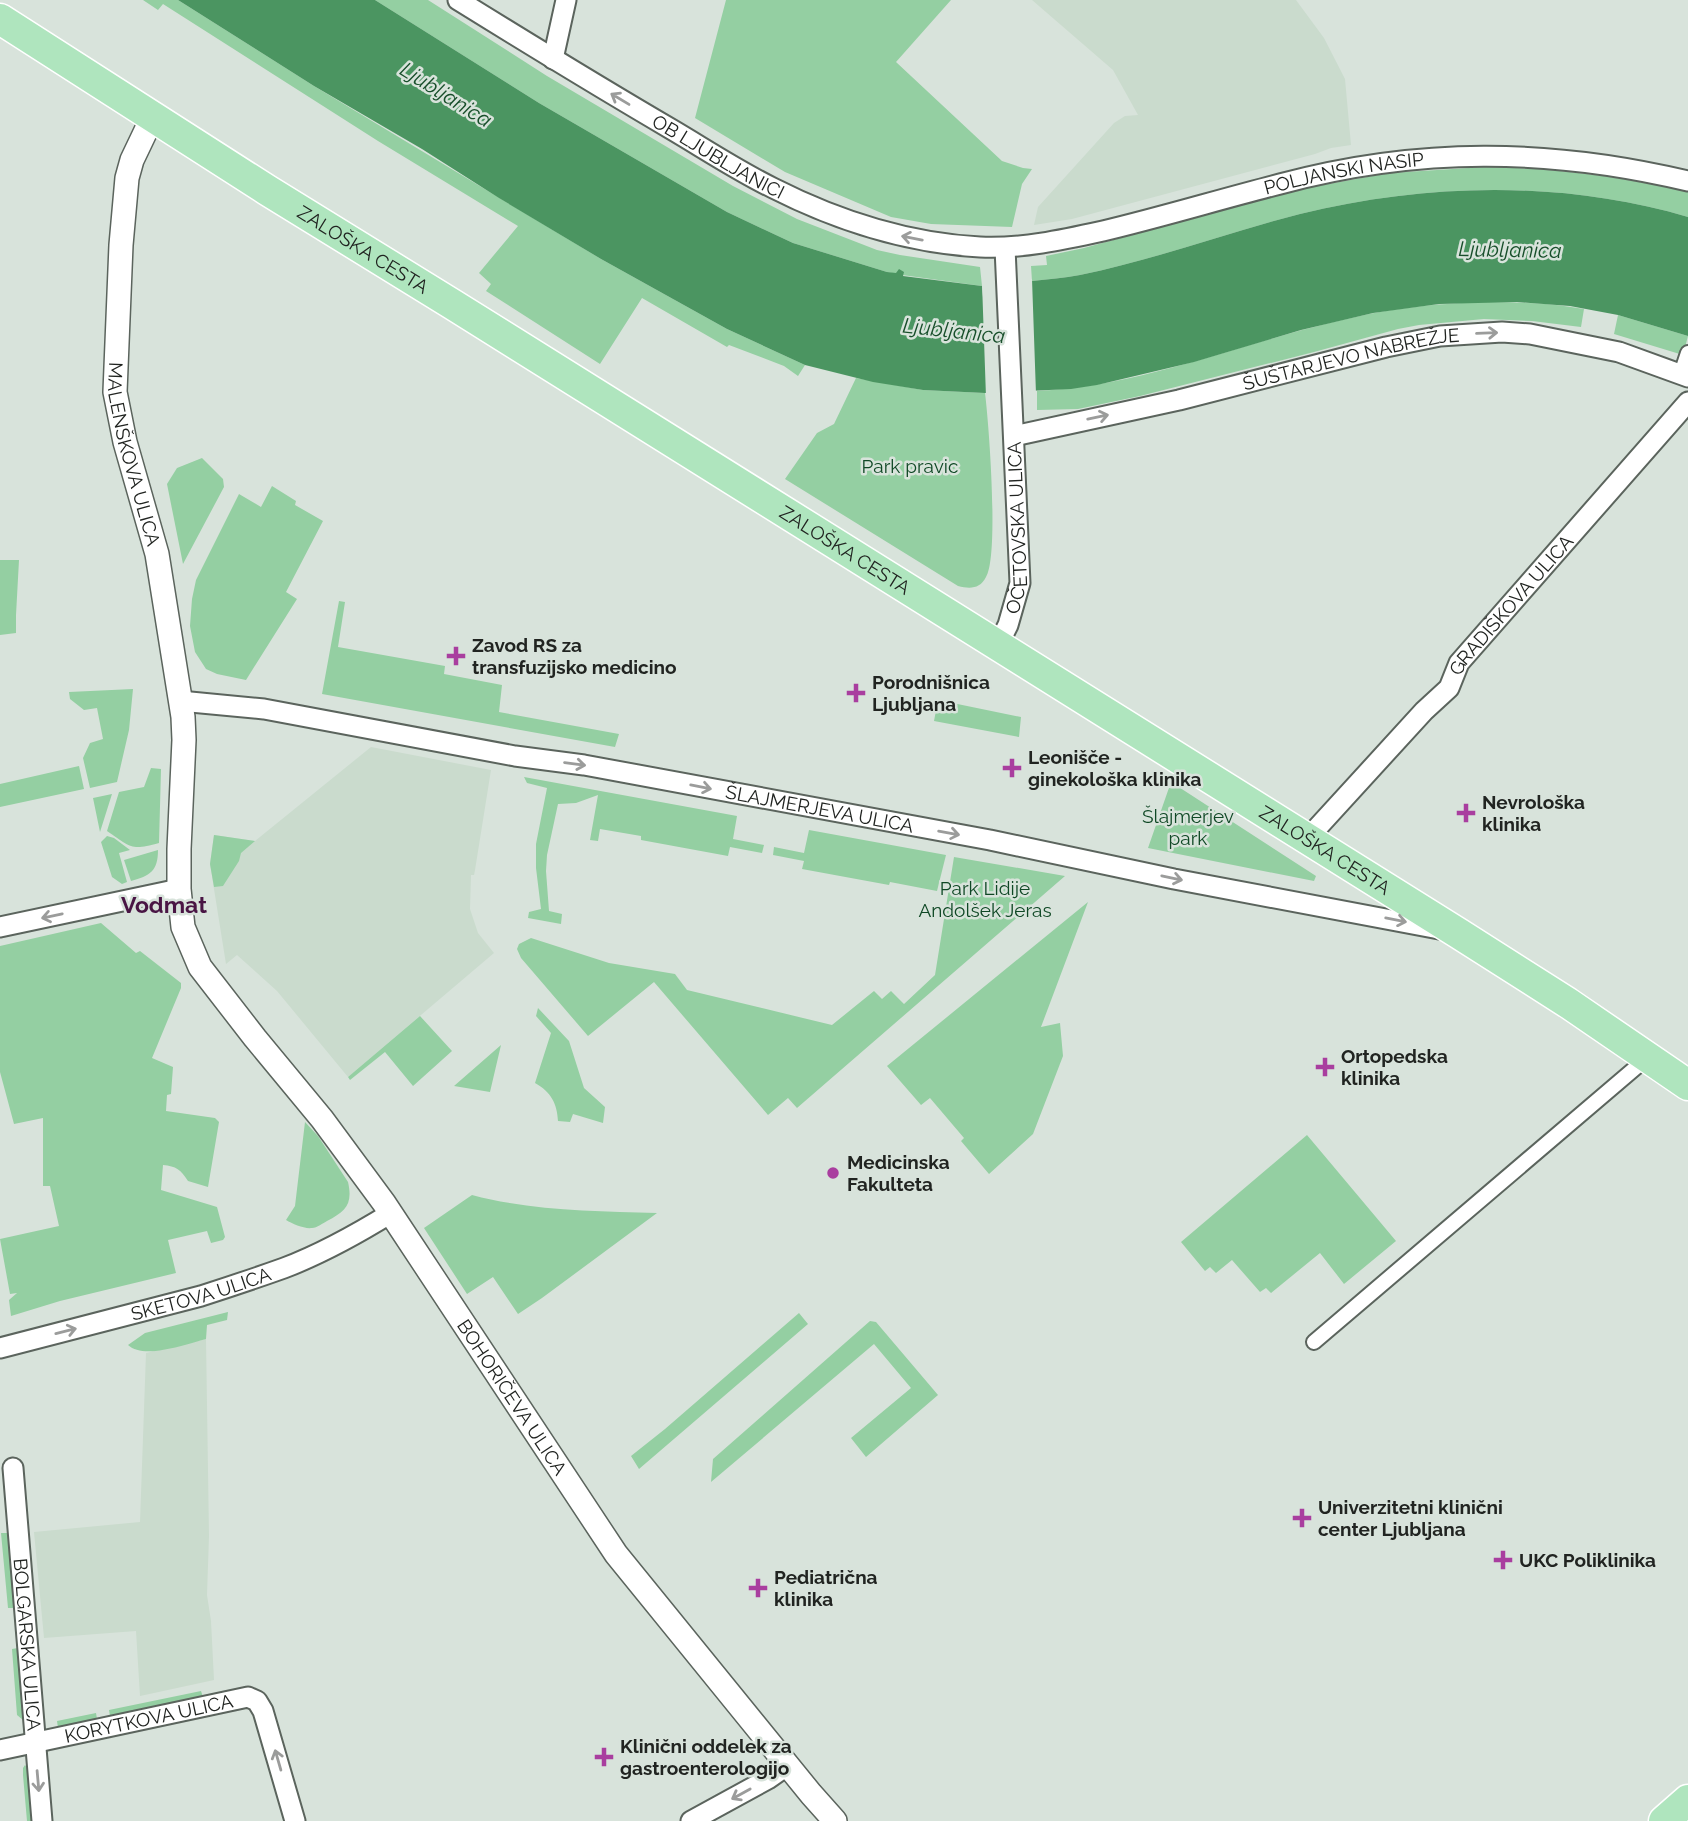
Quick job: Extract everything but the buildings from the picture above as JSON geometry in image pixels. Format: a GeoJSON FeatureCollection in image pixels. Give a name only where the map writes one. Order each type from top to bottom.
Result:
{"type":"FeatureCollection","features":[{"type":"Feature","properties":{"kind":"main road","name":"ZALOŠKA CESTA"},"geometry":{"type":"LineString","coordinates":[[0,19],[355,245],[1458,933],[1568,1003],[1688,1085]]}},
{"type":"Feature","properties":{"kind":"main road"},"geometry":{"type":"LineString","coordinates":[[1664,1821],[1688,1800]]}},
{"type":"Feature","properties":{"kind":"street","name":"OB LJUBLJANICI"},"geometry":{"type":"LineString","coordinates":[[458,0],[771,187],[814,208],[894,235],[966,246],[1005,248]]}},
{"type":"Feature","properties":{"kind":"street"},"geometry":{"type":"LineString","coordinates":[[553,59],[566,0]]}},
{"type":"Feature","properties":{"kind":"street","name":"MALENŠKOVA ULICA"},"geometry":{"type":"LineString","coordinates":[[153,116],[132,160],[127,178],[121,244],[115,392],[125,442],[157,554],[180,701],[184,740],[179,889]]}},
{"type":"Feature","properties":{"kind":"street","name":"POLJANSKI NASIP"},"geometry":{"type":"LineString","coordinates":[[1005,248],[1124,226],[1329,172],[1416,159],[1535,156],[1609,165],[1688,181]]}},
{"type":"Feature","properties":{"kind":"street","name":"OČETOVSKA ULICA"},"geometry":{"type":"LineString","coordinates":[[998,645],[1009,625],[1020,583],[1005,248]]}},
{"type":"Feature","properties":{"kind":"street","name":"ŠUŠTARJEVO NABREŽJE"},"geometry":{"type":"LineString","coordinates":[[1014,436],[1180,400],[1386,347],[1440,336],[1502,332],[1530,334],[1686,365]]}},
{"type":"Feature","properties":{"kind":"street","name":"GRADIŠKOVA ULICA"},"geometry":{"type":"LineString","coordinates":[[1307,839],[1424,711],[1449,688],[1459,663],[1688,402]]}},
{"type":"Feature","properties":{"kind":"street","name":"ŠLAJMERJEVA ULICA"},"geometry":{"type":"LineString","coordinates":[[180,701],[264,709],[515,756],[584,765],[966,836],[1458,933]]}},
{"type":"Feature","properties":{"kind":"street"},"geometry":{"type":"LineString","coordinates":[[0,927],[179,889]]}},
{"type":"Feature","properties":{"kind":"street","name":"BOHORIČEVA ULICA"},"geometry":{"type":"LineString","coordinates":[[179,889],[183,927],[200,967],[322,1119],[391,1213],[616,1554],[835,1821]]}},
{"type":"Feature","properties":{"kind":"street"},"geometry":{"type":"LineString","coordinates":[[1314,1342],[1647,1058]]}},
{"type":"Feature","properties":{"kind":"street","name":"SKETOVA ULICA"},"geometry":{"type":"LineString","coordinates":[[0,1348],[201,1296],[285,1268],[368,1228],[391,1213]]}},
{"type":"Feature","properties":{"kind":"street","name":"BOLGARSKA ULICA"},"geometry":{"type":"LineString","coordinates":[[13,1468],[42,1821]]}},
{"type":"Feature","properties":{"kind":"street","name":"KORYTKOVA ULICA"},"geometry":{"type":"LineString","coordinates":[[0,1749],[248,1697],[257,1701],[263,1711],[295,1821]]}},
{"type":"Feature","properties":{"kind":"street"},"geometry":{"type":"LineString","coordinates":[[691,1821],[768,1779],[788,1765]]}},
{"type":"Feature","properties":{"kind":"shaded area"},"geometry":{"type":"Polygon","coordinates":[[[1032,0],[1296,0],[1324,38],[1345,79],[1351,145],[1331,148],[1072,219],[1034,225],[1038,207],[1114,123],[1125,116],[1138,115],[1113,70],[1032,0]]]}},
{"type":"Feature","properties":{"kind":"shaded area"},"geometry":{"type":"Polygon","coordinates":[[[371,747],[491,770],[475,870],[474,875],[471,875],[470,909],[478,933],[494,953],[348,1077],[277,991],[237,955],[226,964],[210,864],[214,835],[255,841],[371,747]]]}},
{"type":"Feature","properties":{"kind":"shaded area"},"geometry":{"type":"Polygon","coordinates":[[[206,1339],[209,1536],[207,1595],[214,1680],[140,1696],[136,1631],[44,1638],[34,1532],[140,1522],[146,1353],[206,1339]]]}},
{"type":"Feature","properties":{"kind":"green space"},"geometry":{"type":"Polygon","coordinates":[[[143,0],[178,0],[314,86],[601,259],[727,329],[805,365],[798,376],[784,366],[729,345],[727,347],[642,298],[600,364],[486,291],[491,284],[479,273],[518,226],[378,141],[163,4],[158,10],[143,0]]]}},
{"type":"Feature","properties":{"kind":"green space"},"geometry":{"type":"Polygon","coordinates":[[[375,0],[428,0],[547,76],[733,186],[797,219],[877,250],[980,267],[982,286],[887,272],[793,243],[727,212],[539,103],[375,0]]]}},
{"type":"Feature","properties":{"kind":"green space"},"geometry":{"type":"Polygon","coordinates":[[[726,0],[951,0],[896,62],[1002,161],[1032,169],[1022,184],[1012,227],[931,224],[891,217],[785,172],[695,118],[726,0]]]}},
{"type":"Feature","properties":{"kind":"green space"},"geometry":{"type":"Polygon","coordinates":[[[1484,167],[1586,174],[1688,192],[1688,217],[1640,205],[1543,192],[1494,190],[1396,196],[1300,214],[1108,269],[1032,281],[1031,266],[1047,265],[1046,256],[1300,189],[1390,173],[1484,167]]]}},
{"type":"Feature","properties":{"kind":"green space"},"geometry":{"type":"Polygon","coordinates":[[[1487,302],[1536,303],[1584,309],[1581,327],[1484,319],[1419,325],[1140,396],[1078,409],[1037,410],[1037,391],[1138,376],[1368,314],[1487,302]]]}},
{"type":"Feature","properties":{"kind":"green space"},"geometry":{"type":"Polygon","coordinates":[[[1618,315],[1688,336],[1683,355],[1614,334],[1618,315]]]}},
{"type":"Feature","properties":{"kind":"green space","name":"Park pravic"},"geometry":{"type":"Polygon","coordinates":[[[856,378],[923,390],[985,393],[992,489],[992,544],[986,577],[978,586],[958,586],[785,479],[817,433],[834,424],[856,378]]]}},
{"type":"Feature","properties":{"kind":"green space"},"geometry":{"type":"Polygon","coordinates":[[[202,458],[223,479],[224,487],[183,564],[167,484],[177,468],[202,458]]]}},
{"type":"Feature","properties":{"kind":"green space"},"geometry":{"type":"Polygon","coordinates":[[[272,486],[296,501],[295,505],[323,521],[286,592],[297,599],[246,680],[217,674],[206,669],[195,652],[190,626],[196,580],[239,494],[261,507],[272,486]]]}},
{"type":"Feature","properties":{"kind":"green space"},"geometry":{"type":"Polygon","coordinates":[[[0,560],[19,560],[16,633],[0,635],[0,560]]]}},
{"type":"Feature","properties":{"kind":"green space"},"geometry":{"type":"Polygon","coordinates":[[[339,601],[345,602],[338,647],[445,666],[444,674],[502,685],[499,712],[619,734],[615,747],[322,694],[339,601]]]}},
{"type":"Feature","properties":{"kind":"green space"},"geometry":{"type":"Polygon","coordinates":[[[133,689],[129,730],[117,782],[90,788],[83,758],[90,743],[103,739],[97,708],[84,710],[70,699],[69,692],[133,689]]]}},
{"type":"Feature","properties":{"kind":"green space"},"geometry":{"type":"Polygon","coordinates":[[[938,700],[1021,717],[1019,737],[934,721],[938,700]]]}},
{"type":"Feature","properties":{"kind":"green space"},"geometry":{"type":"Polygon","coordinates":[[[79,766],[84,789],[0,807],[0,784],[79,766]]]}},
{"type":"Feature","properties":{"kind":"green space"},"geometry":{"type":"Polygon","coordinates":[[[151,768],[161,769],[159,843],[142,847],[131,846],[107,831],[119,792],[144,787],[151,768]]]}},
{"type":"Feature","properties":{"kind":"green space"},"geometry":{"type":"Polygon","coordinates":[[[524,777],[737,816],[733,839],[764,845],[762,853],[730,847],[728,856],[641,840],[641,836],[600,829],[598,841],[590,840],[598,795],[576,803],[558,804],[546,871],[549,911],[562,914],[561,924],[528,918],[529,912],[541,909],[536,844],[547,788],[527,783],[524,777]]]}},
{"type":"Feature","properties":{"kind":"green space","name":"Šlajmerjev park"},"geometry":{"type":"Polygon","coordinates":[[[1171,782],[1316,876],[1314,881],[1148,848],[1171,782]]]}},
{"type":"Feature","properties":{"kind":"green space"},"geometry":{"type":"Polygon","coordinates":[[[112,794],[100,832],[93,798],[112,794]]]}},
{"type":"Feature","properties":{"kind":"green space"},"geometry":{"type":"Polygon","coordinates":[[[809,830],[946,855],[937,891],[802,869],[804,861],[773,855],[774,847],[804,853],[809,830]]]}},
{"type":"Feature","properties":{"kind":"green space"},"geometry":{"type":"Polygon","coordinates":[[[214,835],[255,841],[241,853],[223,886],[214,887],[210,864],[214,835]]]}},
{"type":"Feature","properties":{"kind":"green space"},"geometry":{"type":"Polygon","coordinates":[[[107,836],[130,850],[119,853],[127,882],[122,884],[112,877],[101,842],[107,836]]]}},
{"type":"Feature","properties":{"kind":"green space"},"geometry":{"type":"Polygon","coordinates":[[[158,850],[152,872],[131,881],[124,860],[158,850]]]}},
{"type":"Feature","properties":{"kind":"green space","name":"Park Lidije Andolšek Jeras"},"geometry":{"type":"Polygon","coordinates":[[[954,857],[1065,876],[797,1108],[788,1098],[768,1115],[654,982],[588,1036],[521,958],[517,949],[519,944],[531,938],[609,963],[675,974],[687,990],[832,1025],[874,991],[882,999],[891,991],[904,1004],[935,975],[954,857]]]}},
{"type":"Feature","properties":{"kind":"green space"},"geometry":{"type":"Polygon","coordinates":[[[1088,902],[1041,1027],[1060,1023],[1063,1056],[1033,1134],[989,1174],[961,1141],[964,1138],[930,1098],[921,1105],[887,1066],[1088,902]]]}},
{"type":"Feature","properties":{"kind":"green space"},"geometry":{"type":"Polygon","coordinates":[[[101,923],[136,953],[140,951],[181,983],[152,1058],[173,1067],[171,1094],[167,1095],[166,1111],[215,1118],[219,1122],[208,1187],[188,1181],[178,1169],[163,1165],[161,1190],[217,1207],[225,1237],[211,1243],[207,1231],[168,1240],[176,1273],[60,1301],[11,1316],[9,1300],[17,1293],[10,1294],[0,1239],[59,1226],[50,1186],[43,1186],[43,1118],[14,1124],[0,1072],[0,946],[101,923]]]}},
{"type":"Feature","properties":{"kind":"green space"},"geometry":{"type":"Polygon","coordinates":[[[538,1008],[569,1041],[584,1088],[605,1107],[603,1123],[573,1114],[570,1122],[558,1121],[552,1099],[535,1083],[551,1033],[536,1016],[538,1008]]]}},
{"type":"Feature","properties":{"kind":"green space"},"geometry":{"type":"Polygon","coordinates":[[[420,1016],[452,1051],[413,1086],[385,1052],[350,1080],[348,1077],[420,1016]]]}},
{"type":"Feature","properties":{"kind":"green space"},"geometry":{"type":"Polygon","coordinates":[[[501,1045],[490,1092],[454,1086],[501,1045]]]}},
{"type":"Feature","properties":{"kind":"green space"},"geometry":{"type":"Polygon","coordinates":[[[305,1122],[318,1136],[348,1182],[350,1196],[343,1210],[312,1228],[295,1225],[286,1220],[295,1206],[305,1122]]]}},
{"type":"Feature","properties":{"kind":"green space"},"geometry":{"type":"Polygon","coordinates":[[[1307,1135],[1396,1241],[1344,1284],[1320,1253],[1271,1293],[1266,1288],[1260,1292],[1232,1260],[1216,1273],[1210,1267],[1205,1271],[1181,1242],[1307,1135]]]}},
{"type":"Feature","properties":{"kind":"green space"},"geometry":{"type":"Polygon","coordinates":[[[472,1195],[541,1207],[657,1213],[518,1314],[493,1277],[467,1294],[424,1228],[472,1195]]]}},
{"type":"Feature","properties":{"kind":"green space"},"geometry":{"type":"Polygon","coordinates":[[[228,1312],[227,1320],[207,1325],[206,1339],[154,1351],[135,1349],[128,1345],[145,1333],[228,1312]]]}},
{"type":"Feature","properties":{"kind":"green space"},"geometry":{"type":"Polygon","coordinates":[[[799,1313],[808,1324],[639,1469],[631,1456],[799,1313]]]}},
{"type":"Feature","properties":{"kind":"green space"},"geometry":{"type":"Polygon","coordinates":[[[870,1321],[876,1322],[938,1395],[866,1457],[851,1438],[911,1388],[874,1344],[711,1482],[713,1459],[870,1321]]]}},
{"type":"Feature","properties":{"kind":"green space"},"geometry":{"type":"Polygon","coordinates":[[[1,1533],[8,1533],[15,1608],[8,1608],[1,1533]]]}},
{"type":"Feature","properties":{"kind":"green space"},"geometry":{"type":"Polygon","coordinates":[[[18,1648],[25,1714],[23,1720],[17,1715],[12,1649],[18,1648]]]}},
{"type":"Feature","properties":{"kind":"green space"},"geometry":{"type":"Polygon","coordinates":[[[201,1691],[203,1697],[110,1716],[109,1710],[201,1691]]]}},
{"type":"Feature","properties":{"kind":"green space"},"geometry":{"type":"Polygon","coordinates":[[[96,1713],[97,1719],[58,1728],[57,1721],[96,1713]]]}},
{"type":"Feature","properties":{"kind":"green space"},"geometry":{"type":"Polygon","coordinates":[[[25,1765],[28,1769],[34,1821],[27,1821],[23,1775],[25,1765]]]}},
{"type":"Feature","properties":{"kind":"water","name":"Ljubljanica"},"geometry":{"type":"Polygon","coordinates":[[[178,0],[375,0],[539,103],[727,212],[793,243],[887,272],[896,273],[899,269],[904,272],[903,276],[982,286],[983,297],[1032,296],[1032,281],[1108,269],[1300,214],[1396,196],[1494,190],[1592,197],[1640,205],[1688,217],[1688,336],[1618,315],[1570,306],[1517,302],[1439,304],[1373,313],[1301,330],[1194,362],[1071,389],[985,393],[923,390],[873,382],[805,365],[727,329],[499,198],[178,0]]]}},
{"type":"Feature","properties":{"kind":"pier"},"geometry":{"type":"Polygon","coordinates":[[[1030,279],[1036,394],[986,397],[982,283],[986,285],[986,294],[1029,293],[1030,279]]]}},
{"type":"Feature","properties":{"kind":"place","name":"Zavod RS za transfuzijsko medicino"},"geometry":{"type":"Point","coordinates":[456,656]}},
{"type":"Feature","properties":{"kind":"place","name":"Porodnišnica Ljubljana"},"geometry":{"type":"Point","coordinates":[856,693]}},
{"type":"Feature","properties":{"kind":"place","name":"Leonišče - ginekološka klinika"},"geometry":{"type":"Point","coordinates":[1012,768]}},
{"type":"Feature","properties":{"kind":"place","name":"Nevrološka klinika"},"geometry":{"type":"Point","coordinates":[1466,813]}},
{"type":"Feature","properties":{"kind":"place","name":"Ortopedska klinika"},"geometry":{"type":"Point","coordinates":[1325,1067]}},
{"type":"Feature","properties":{"kind":"place","name":"Medicinska Fakulteta"},"geometry":{"type":"Point","coordinates":[833,1173]}},
{"type":"Feature","properties":{"kind":"place","name":"Univerzitetni klinični center Ljubljana"},"geometry":{"type":"Point","coordinates":[1302,1518]}},
{"type":"Feature","properties":{"kind":"place","name":"UKC Poliklinika"},"geometry":{"type":"Point","coordinates":[1503,1560]}},
{"type":"Feature","properties":{"kind":"place","name":"Pediatrična klinika"},"geometry":{"type":"Point","coordinates":[758,1588]}},
{"type":"Feature","properties":{"kind":"place","name":"Klinični oddelek za gastroenterologijo"},"geometry":{"type":"Point","coordinates":[604,1757]}},
{"type":"Feature","properties":{"kind":"district","name":"Vodmat"},"geometry":{"type":"Point","coordinates":[164,905]}}]}
